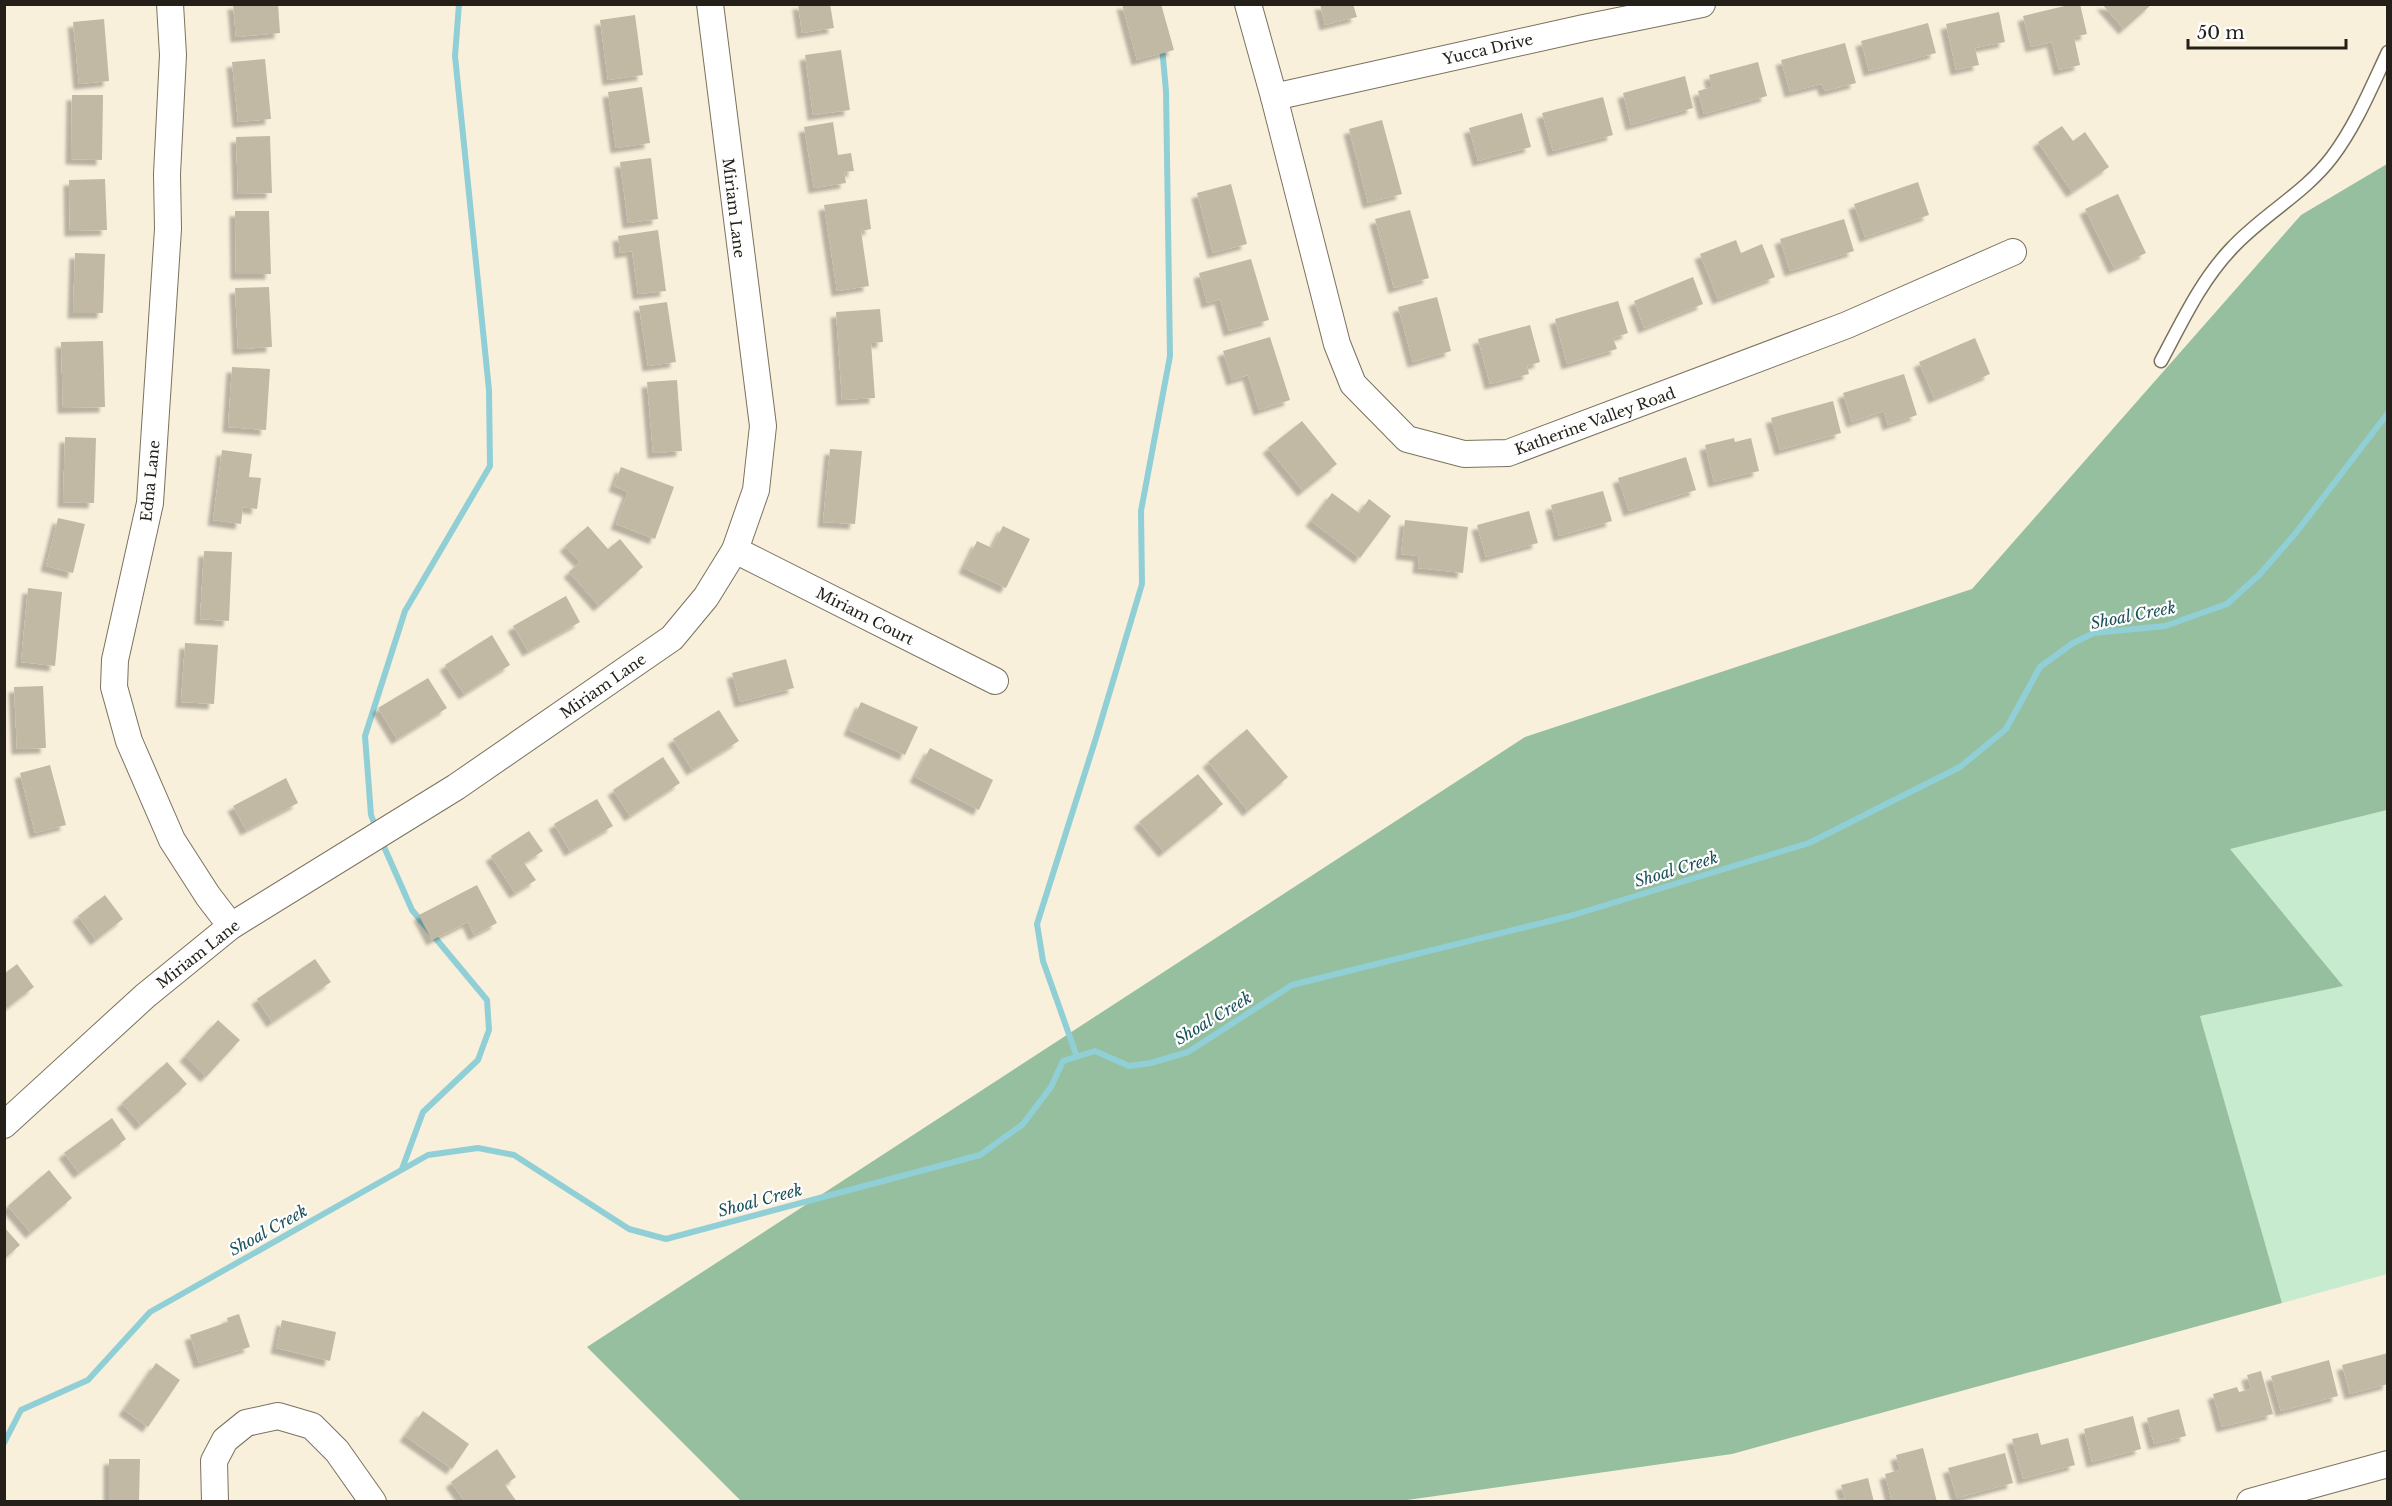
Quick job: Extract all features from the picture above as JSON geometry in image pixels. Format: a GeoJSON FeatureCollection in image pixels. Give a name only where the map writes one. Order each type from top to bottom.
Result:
{"type":"FeatureCollection","features":[{"type":"Feature","properties":{"kind":"street","name":"Edna Lane"},"geometry":{"type":"LineString","coordinates":[[170,4],[173,55],[167,174],[168,229],[150,503],[115,660],[114,687],[129,741],[172,840],[208,896],[231,926]]}},
{"type":"Feature","properties":{"kind":"street","name":"Miriam Lane"},"geometry":{"type":"LineString","coordinates":[[4,1125],[145,996],[231,926],[456,787],[672,638],[706,597],[735,550],[756,490],[762,426],[710,4]]}},
{"type":"Feature","properties":{"kind":"street","name":"Katherine Valley Road"},"geometry":{"type":"LineString","coordinates":[[1248,4],[1337,344],[1353,384],[1407,439],[1464,454],[1508,453],[1848,325],[2013,252]]}},
{"type":"Feature","properties":{"kind":"street","name":"Yucca Drive"},"geometry":{"type":"LineString","coordinates":[[1274,97],[1702,4]]}},
{"type":"Feature","properties":{"kind":"street","name":"Miriam Court"},"geometry":{"type":"LineString","coordinates":[[735,550],[996,681]]}},
{"type":"Feature","properties":{"kind":"street"},"geometry":{"type":"LineString","coordinates":[[215,1502],[214,1461],[225,1440],[246,1423],[278,1416],[312,1426],[337,1451],[374,1502]]}},
{"type":"Feature","properties":{"kind":"street"},"geometry":{"type":"LineString","coordinates":[[2250,1502],[2388,1464]]}},
{"type":"Feature","properties":{"kind":"lane"},"geometry":{"type":"LineString","coordinates":[[2161,362],[2198,289],[2231,248],[2311,180],[2332,157],[2358,117],[2388,52]]}},
{"type":"Feature","properties":{"kind":"green space"},"geometry":{"type":"Polygon","coordinates":[[[2387,164],[2387,810],[2230,849],[2343,986],[2200,1016],[2282,1303],[1732,1454],[1400,1501],[741,1501],[587,1347],[1525,737],[1972,589],[2301,215],[2387,164]]]}},
{"type":"Feature","properties":{"kind":"green space"},"geometry":{"type":"Polygon","coordinates":[[[2387,810],[2387,1274],[2282,1303],[2200,1016],[2342,986],[2229,849],[2387,810]]]}},
{"type":"Feature","properties":{"kind":"building"},"geometry":{"type":"Polygon","coordinates":[[[233,4],[278,4],[280,33],[236,37],[233,4]]]}},
{"type":"Feature","properties":{"kind":"building"},"geometry":{"type":"Polygon","coordinates":[[[798,4],[830,4],[834,28],[802,33],[798,4]]]}},
{"type":"Feature","properties":{"kind":"building"},"geometry":{"type":"Polygon","coordinates":[[[1122,4],[1161,4],[1174,50],[1137,60],[1122,4]]]}},
{"type":"Feature","properties":{"kind":"building"},"geometry":{"type":"Polygon","coordinates":[[[1320,4],[1353,4],[1357,17],[1325,25],[1320,4]]]}},
{"type":"Feature","properties":{"kind":"building"},"geometry":{"type":"Polygon","coordinates":[[[2080,4],[2087,34],[2074,37],[2080,65],[2059,70],[2052,42],[2031,47],[2023,16],[2080,4]]]}},
{"type":"Feature","properties":{"kind":"building"},"geometry":{"type":"Polygon","coordinates":[[[2102,4],[2152,4],[2124,29],[2102,4]]]}},
{"type":"Feature","properties":{"kind":"building"},"geometry":{"type":"Polygon","coordinates":[[[1999,12],[2005,42],[1975,48],[1979,65],[1956,70],[1946,24],[1999,12]]]}},
{"type":"Feature","properties":{"kind":"building"},"geometry":{"type":"Polygon","coordinates":[[[635,15],[643,75],[608,80],[600,20],[635,15]]]}},
{"type":"Feature","properties":{"kind":"building"},"geometry":{"type":"Polygon","coordinates":[[[104,19],[109,81],[79,84],[73,22],[104,19]]]}},
{"type":"Feature","properties":{"kind":"building"},"geometry":{"type":"Polygon","coordinates":[[[1928,23],[1936,53],[1869,71],[1861,41],[1928,23]]]}},
{"type":"Feature","properties":{"kind":"building"},"geometry":{"type":"Polygon","coordinates":[[[1845,43],[1856,83],[1825,91],[1822,84],[1790,92],[1781,60],[1845,43]]]}},
{"type":"Feature","properties":{"kind":"building"},"geometry":{"type":"Polygon","coordinates":[[[841,50],[850,110],[813,115],[805,55],[841,50]]]}},
{"type":"Feature","properties":{"kind":"building"},"geometry":{"type":"Polygon","coordinates":[[[265,59],[271,119],[238,122],[232,62],[265,59]]]}},
{"type":"Feature","properties":{"kind":"building"},"geometry":{"type":"Polygon","coordinates":[[[1758,62],[1767,96],[1704,114],[1698,91],[1712,87],[1709,75],[1758,62]]]}},
{"type":"Feature","properties":{"kind":"building"},"geometry":{"type":"Polygon","coordinates":[[[1685,76],[1693,108],[1631,125],[1623,93],[1685,76]]]}},
{"type":"Feature","properties":{"kind":"building"},"geometry":{"type":"Polygon","coordinates":[[[642,87],[650,143],[616,148],[608,92],[642,87]]]}},
{"type":"Feature","properties":{"kind":"building"},"geometry":{"type":"Polygon","coordinates":[[[72,95],[103,95],[102,160],[71,159],[72,95]]]}},
{"type":"Feature","properties":{"kind":"building"},"geometry":{"type":"Polygon","coordinates":[[[1603,97],[1613,135],[1553,151],[1542,113],[1603,97]]]}},
{"type":"Feature","properties":{"kind":"building"},"geometry":{"type":"Polygon","coordinates":[[[1522,113],[1531,147],[1478,161],[1469,128],[1522,113]]]}},
{"type":"Feature","properties":{"kind":"building"},"geometry":{"type":"Polygon","coordinates":[[[1382,120],[1402,194],[1368,203],[1349,129],[1382,120]]]}},
{"type":"Feature","properties":{"kind":"building"},"geometry":{"type":"Polygon","coordinates":[[[833,122],[838,155],[851,153],[854,171],[844,172],[846,183],[814,188],[804,127],[833,122]]]}},
{"type":"Feature","properties":{"kind":"building"},"geometry":{"type":"Polygon","coordinates":[[[2062,126],[2073,141],[2085,132],[2109,167],[2072,192],[2038,142],[2062,126]]]}},
{"type":"Feature","properties":{"kind":"building"},"geometry":{"type":"Polygon","coordinates":[[[270,136],[272,193],[238,194],[236,137],[270,136]]]}},
{"type":"Feature","properties":{"kind":"building"},"geometry":{"type":"Polygon","coordinates":[[[651,158],[658,219],[628,223],[620,162],[651,158]]]}},
{"type":"Feature","properties":{"kind":"building"},"geometry":{"type":"Polygon","coordinates":[[[105,179],[107,230],[70,231],[69,180],[105,179]]]}},
{"type":"Feature","properties":{"kind":"building"},"geometry":{"type":"Polygon","coordinates":[[[1918,182],[1929,215],[1865,237],[1854,204],[1918,182]]]}},
{"type":"Feature","properties":{"kind":"building"},"geometry":{"type":"Polygon","coordinates":[[[1231,184],[1247,244],[1213,253],[1197,193],[1231,184]]]}},
{"type":"Feature","properties":{"kind":"building"},"geometry":{"type":"Polygon","coordinates":[[[2118,194],[2146,253],[2114,268],[2085,209],[2118,194]]]}},
{"type":"Feature","properties":{"kind":"building"},"geometry":{"type":"Polygon","coordinates":[[[867,199],[871,229],[861,231],[869,286],[837,291],[824,205],[867,199]]]}},
{"type":"Feature","properties":{"kind":"building"},"geometry":{"type":"Polygon","coordinates":[[[1410,210],[1429,278],[1394,288],[1375,219],[1410,210]]]}},
{"type":"Feature","properties":{"kind":"building"},"geometry":{"type":"Polygon","coordinates":[[[235,211],[269,211],[271,274],[236,274],[235,211]]]}},
{"type":"Feature","properties":{"kind":"building"},"geometry":{"type":"Polygon","coordinates":[[[1844,219],[1854,251],[1790,271],[1780,239],[1844,219]]]}},
{"type":"Feature","properties":{"kind":"building"},"geometry":{"type":"Polygon","coordinates":[[[658,230],[666,291],[638,294],[632,251],[620,253],[618,236],[658,230]]]}},
{"type":"Feature","properties":{"kind":"building"},"geometry":{"type":"Polygon","coordinates":[[[1736,240],[1741,253],[1762,244],[1775,277],[1718,299],[1700,254],[1736,240]]]}},
{"type":"Feature","properties":{"kind":"building"},"geometry":{"type":"Polygon","coordinates":[[[75,253],[105,254],[103,313],[73,313],[75,253]]]}},
{"type":"Feature","properties":{"kind":"building"},"geometry":{"type":"Polygon","coordinates":[[[1251,259],[1269,320],[1229,331],[1220,299],[1207,303],[1199,273],[1251,259]]]}},
{"type":"Feature","properties":{"kind":"building"},"geometry":{"type":"Polygon","coordinates":[[[1693,277],[1703,304],[1644,328],[1634,301],[1693,277]]]}},
{"type":"Feature","properties":{"kind":"building"},"geometry":{"type":"Polygon","coordinates":[[[269,287],[272,347],[238,349],[235,288],[269,287]]]}},
{"type":"Feature","properties":{"kind":"building"},"geometry":{"type":"Polygon","coordinates":[[[1437,297],[1451,351],[1413,362],[1398,307],[1437,297]]]}},
{"type":"Feature","properties":{"kind":"building"},"geometry":{"type":"Polygon","coordinates":[[[1618,301],[1628,333],[1613,338],[1617,349],[1567,364],[1555,319],[1618,301]]]}},
{"type":"Feature","properties":{"kind":"building"},"geometry":{"type":"Polygon","coordinates":[[[667,302],[676,362],[648,366],[639,306],[667,302]]]}},
{"type":"Feature","properties":{"kind":"building"},"geometry":{"type":"Polygon","coordinates":[[[880,309],[883,342],[871,343],[875,398],[842,400],[836,312],[880,309]]]}},
{"type":"Feature","properties":{"kind":"building"},"geometry":{"type":"Polygon","coordinates":[[[1530,325],[1540,362],[1527,366],[1529,374],[1490,384],[1478,339],[1530,325]]]}},
{"type":"Feature","properties":{"kind":"building"},"geometry":{"type":"Polygon","coordinates":[[[1270,337],[1290,400],[1259,410],[1248,375],[1232,380],[1223,351],[1270,337]]]}},
{"type":"Feature","properties":{"kind":"building"},"geometry":{"type":"Polygon","coordinates":[[[1975,338],[1990,374],[1934,398],[1919,362],[1975,338]]]}},
{"type":"Feature","properties":{"kind":"building"},"geometry":{"type":"Polygon","coordinates":[[[103,341],[105,407],[63,408],[61,342],[103,341]]]}},
{"type":"Feature","properties":{"kind":"building"},"geometry":{"type":"Polygon","coordinates":[[[232,367],[270,369],[266,430],[228,427],[232,367]]]}},
{"type":"Feature","properties":{"kind":"building"},"geometry":{"type":"Polygon","coordinates":[[[1904,374],[1917,415],[1888,425],[1884,411],[1852,422],[1843,393],[1904,374]]]}},
{"type":"Feature","properties":{"kind":"building"},"geometry":{"type":"Polygon","coordinates":[[[677,380],[682,451],[653,453],[647,382],[677,380]]]}},
{"type":"Feature","properties":{"kind":"building"},"geometry":{"type":"Polygon","coordinates":[[[1833,401],[1841,433],[1780,450],[1771,418],[1833,401]]]}},
{"type":"Feature","properties":{"kind":"building"},"geometry":{"type":"Polygon","coordinates":[[[1302,421],[1337,464],[1303,491],[1268,448],[1302,421]]]}},
{"type":"Feature","properties":{"kind":"building"},"geometry":{"type":"Polygon","coordinates":[[[65,437],[96,438],[94,503],[63,502],[65,437]]]}},
{"type":"Feature","properties":{"kind":"building"},"geometry":{"type":"Polygon","coordinates":[[[1734,438],[1735,442],[1751,438],[1759,471],[1714,482],[1705,445],[1734,438]]]}},
{"type":"Feature","properties":{"kind":"building"},"geometry":{"type":"Polygon","coordinates":[[[830,449],[862,451],[855,524],[823,522],[830,449]]]}},
{"type":"Feature","properties":{"kind":"building"},"geometry":{"type":"Polygon","coordinates":[[[222,450],[252,454],[249,477],[261,478],[257,509],[243,507],[241,524],[213,520],[222,450]]]}},
{"type":"Feature","properties":{"kind":"building"},"geometry":{"type":"Polygon","coordinates":[[[1686,457],[1696,490],[1629,511],[1618,478],[1686,457]]]}},
{"type":"Feature","properties":{"kind":"building"},"geometry":{"type":"Polygon","coordinates":[[[621,467],[674,487],[655,539],[616,524],[628,492],[614,486],[621,467]]]}},
{"type":"Feature","properties":{"kind":"building"},"geometry":{"type":"Polygon","coordinates":[[[1603,491],[1612,521],[1559,536],[1551,505],[1603,491]]]}},
{"type":"Feature","properties":{"kind":"building"},"geometry":{"type":"Polygon","coordinates":[[[1332,493],[1359,513],[1369,499],[1391,516],[1360,558],[1311,521],[1332,493]]]}},
{"type":"Feature","properties":{"kind":"building"},"geometry":{"type":"Polygon","coordinates":[[[1529,511],[1538,543],[1486,557],[1477,525],[1529,511]]]}},
{"type":"Feature","properties":{"kind":"building"},"geometry":{"type":"Polygon","coordinates":[[[58,518],[85,524],[73,573],[46,566],[58,518]]]}},
{"type":"Feature","properties":{"kind":"building"},"geometry":{"type":"Polygon","coordinates":[[[1405,520],[1468,527],[1463,573],[1418,568],[1419,556],[1401,554],[1405,520]]]}},
{"type":"Feature","properties":{"kind":"building"},"geometry":{"type":"Polygon","coordinates":[[[588,526],[608,549],[620,539],[643,567],[599,606],[569,572],[580,562],[565,546],[588,526]]]}},
{"type":"Feature","properties":{"kind":"building"},"geometry":{"type":"Polygon","coordinates":[[[1003,526],[1030,539],[1006,588],[964,568],[977,541],[992,548],[1003,526]]]}},
{"type":"Feature","properties":{"kind":"building"},"geometry":{"type":"Polygon","coordinates":[[[204,551],[232,552],[229,621],[200,619],[204,551]]]}},
{"type":"Feature","properties":{"kind":"building"},"geometry":{"type":"Polygon","coordinates":[[[28,588],[62,592],[55,666],[21,662],[28,588]]]}},
{"type":"Feature","properties":{"kind":"building"},"geometry":{"type":"Polygon","coordinates":[[[566,596],[580,622],[528,651],[513,626],[566,596]]]}},
{"type":"Feature","properties":{"kind":"building"},"geometry":{"type":"Polygon","coordinates":[[[492,635],[510,665],[464,694],[445,665],[492,635]]]}},
{"type":"Feature","properties":{"kind":"building"},"geometry":{"type":"Polygon","coordinates":[[[185,643],[218,645],[214,704],[181,702],[185,643]]]}},
{"type":"Feature","properties":{"kind":"building"},"geometry":{"type":"Polygon","coordinates":[[[786,659],[794,688],[740,702],[732,673],[786,659]]]}},
{"type":"Feature","properties":{"kind":"building"},"geometry":{"type":"Polygon","coordinates":[[[428,678],[447,708],[397,739],[378,708],[428,678]]]}},
{"type":"Feature","properties":{"kind":"building"},"geometry":{"type":"Polygon","coordinates":[[[43,686],[46,748],[17,749],[14,687],[43,686]]]}},
{"type":"Feature","properties":{"kind":"building"},"geometry":{"type":"Polygon","coordinates":[[[861,702],[918,727],[905,755],[849,730],[861,702]]]}},
{"type":"Feature","properties":{"kind":"building"},"geometry":{"type":"Polygon","coordinates":[[[719,710],[739,741],[692,770],[673,739],[719,710]]]}},
{"type":"Feature","properties":{"kind":"building"},"geometry":{"type":"Polygon","coordinates":[[[1247,729],[1288,777],[1248,811],[1208,762],[1247,729]]]}},
{"type":"Feature","properties":{"kind":"building"},"geometry":{"type":"Polygon","coordinates":[[[930,748],[993,780],[979,810],[915,777],[930,748]]]}},
{"type":"Feature","properties":{"kind":"building"},"geometry":{"type":"Polygon","coordinates":[[[663,757],[680,783],[630,816],[613,790],[663,757]]]}},
{"type":"Feature","properties":{"kind":"building"},"geometry":{"type":"Polygon","coordinates":[[[50,765],[66,825],[35,833],[20,773],[50,765]]]}},
{"type":"Feature","properties":{"kind":"building"},"geometry":{"type":"Polygon","coordinates":[[[1198,774],[1223,804],[1164,852],[1139,822],[1198,774]]]}},
{"type":"Feature","properties":{"kind":"building"},"geometry":{"type":"Polygon","coordinates":[[[286,778],[298,803],[246,830],[233,806],[286,778]]]}},
{"type":"Feature","properties":{"kind":"building"},"geometry":{"type":"Polygon","coordinates":[[[597,799],[613,826],[570,851],[554,824],[597,799]]]}},
{"type":"Feature","properties":{"kind":"building"},"geometry":{"type":"Polygon","coordinates":[[[529,831],[543,851],[524,863],[536,880],[515,893],[491,856],[529,831]]]}},
{"type":"Feature","properties":{"kind":"building"},"geometry":{"type":"Polygon","coordinates":[[[477,885],[497,923],[474,935],[468,922],[432,940],[419,915],[477,885]]]}},
{"type":"Feature","properties":{"kind":"building"},"geometry":{"type":"Polygon","coordinates":[[[105,895],[123,919],[96,940],[78,916],[105,895]]]}},
{"type":"Feature","properties":{"kind":"building"},"geometry":{"type":"Polygon","coordinates":[[[315,959],[331,982],[272,1022],[257,999],[315,959]]]}},
{"type":"Feature","properties":{"kind":"building"},"geometry":{"type":"Polygon","coordinates":[[[17,964],[34,987],[4,1010],[4,974],[17,964]]]}},
{"type":"Feature","properties":{"kind":"building"},"geometry":{"type":"Polygon","coordinates":[[[218,1020],[240,1040],[206,1077],[185,1056],[218,1020]]]}},
{"type":"Feature","properties":{"kind":"building"},"geometry":{"type":"Polygon","coordinates":[[[167,1062],[187,1084],[141,1125],[122,1103],[167,1062]]]}},
{"type":"Feature","properties":{"kind":"building"},"geometry":{"type":"Polygon","coordinates":[[[112,1118],[126,1139],[79,1173],[64,1153],[112,1118]]]}},
{"type":"Feature","properties":{"kind":"building"},"geometry":{"type":"Polygon","coordinates":[[[49,1170],[72,1198],[31,1233],[8,1206],[49,1170]]]}},
{"type":"Feature","properties":{"kind":"building"},"geometry":{"type":"Polygon","coordinates":[[[4,1227],[20,1245],[4,1259],[4,1227]]]}},
{"type":"Feature","properties":{"kind":"building"},"geometry":{"type":"Polygon","coordinates":[[[239,1314],[250,1347],[199,1363],[190,1335],[228,1322],[227,1318],[239,1314]]]}},
{"type":"Feature","properties":{"kind":"building"},"geometry":{"type":"Polygon","coordinates":[[[282,1320],[336,1332],[330,1361],[276,1348],[282,1320]]]}},
{"type":"Feature","properties":{"kind":"building"},"geometry":{"type":"Polygon","coordinates":[[[2388,1353],[2388,1384],[2350,1394],[2342,1365],[2388,1353]]]}},
{"type":"Feature","properties":{"kind":"building"},"geometry":{"type":"Polygon","coordinates":[[[2329,1360],[2338,1396],[2281,1411],[2271,1376],[2329,1360]]]}},
{"type":"Feature","properties":{"kind":"building"},"geometry":{"type":"Polygon","coordinates":[[[156,1363],[180,1380],[148,1427],[124,1410],[156,1363]]]}},
{"type":"Feature","properties":{"kind":"building"},"geometry":{"type":"Polygon","coordinates":[[[2261,1371],[2273,1414],[2222,1427],[2213,1394],[2237,1387],[2239,1392],[2251,1389],[2247,1375],[2261,1371]]]}},
{"type":"Feature","properties":{"kind":"building"},"geometry":{"type":"Polygon","coordinates":[[[2179,1409],[2186,1436],[2154,1444],[2147,1418],[2179,1409]]]}},
{"type":"Feature","properties":{"kind":"building"},"geometry":{"type":"Polygon","coordinates":[[[423,1411],[469,1444],[452,1469],[405,1436],[423,1411]]]}},
{"type":"Feature","properties":{"kind":"building"},"geometry":{"type":"Polygon","coordinates":[[[2133,1416],[2141,1449],[2092,1462],[2084,1429],[2133,1416]]]}},
{"type":"Feature","properties":{"kind":"building"},"geometry":{"type":"Polygon","coordinates":[[[2038,1433],[2041,1445],[2068,1438],[2075,1465],[2023,1479],[2012,1439],[2038,1433]]]}},
{"type":"Feature","properties":{"kind":"building"},"geometry":{"type":"Polygon","coordinates":[[[1923,1448],[1937,1502],[1892,1502],[1885,1474],[1900,1470],[1896,1455],[1923,1448]]]}},
{"type":"Feature","properties":{"kind":"building"},"geometry":{"type":"Polygon","coordinates":[[[497,1449],[516,1477],[505,1485],[517,1502],[465,1502],[451,1482],[497,1449]]]}},
{"type":"Feature","properties":{"kind":"building"},"geometry":{"type":"Polygon","coordinates":[[[2005,1453],[2013,1483],[1957,1498],[1948,1468],[2005,1453]]]}},
{"type":"Feature","properties":{"kind":"building"},"geometry":{"type":"Polygon","coordinates":[[[109,1459],[140,1459],[139,1502],[109,1502],[109,1459]]]}},
{"type":"Feature","properties":{"kind":"building"},"geometry":{"type":"Polygon","coordinates":[[[1868,1478],[1874,1502],[1834,1502],[1845,1498],[1841,1485],[1868,1478]]]}},
{"type":"Feature","properties":{"kind":"waterway"},"geometry":{"type":"LineString","coordinates":[[376,828],[371,815],[365,736],[405,611],[490,466],[489,390],[455,56],[459,4]]}},
{"type":"Feature","properties":{"kind":"waterway"},"geometry":{"type":"LineString","coordinates":[[1077,1057],[1043,961],[1037,924],[1142,584],[1141,511],[1170,356],[1166,91],[1162,47]]}},
{"type":"Feature","properties":{"kind":"waterway","name":"Shoal Creek"},"geometry":{"type":"LineString","coordinates":[[4,1443],[21,1410],[88,1380],[150,1312],[428,1155],[478,1148],[514,1155],[629,1229],[666,1239],[980,1155],[1023,1124],[1051,1087],[1063,1061],[1095,1051],[1129,1066],[1151,1063],[1188,1052],[1292,985],[1570,916],[1809,843],[1960,767],[2006,729],[2040,667],[2073,643],[2094,633],[2165,626],[2227,604],[2259,575],[2295,534],[2388,413]]}},
{"type":"Feature","properties":{"kind":"waterway"},"geometry":{"type":"LineString","coordinates":[[381,840],[412,910],[487,1000],[489,1030],[478,1060],[423,1112],[402,1169]]}}]}
